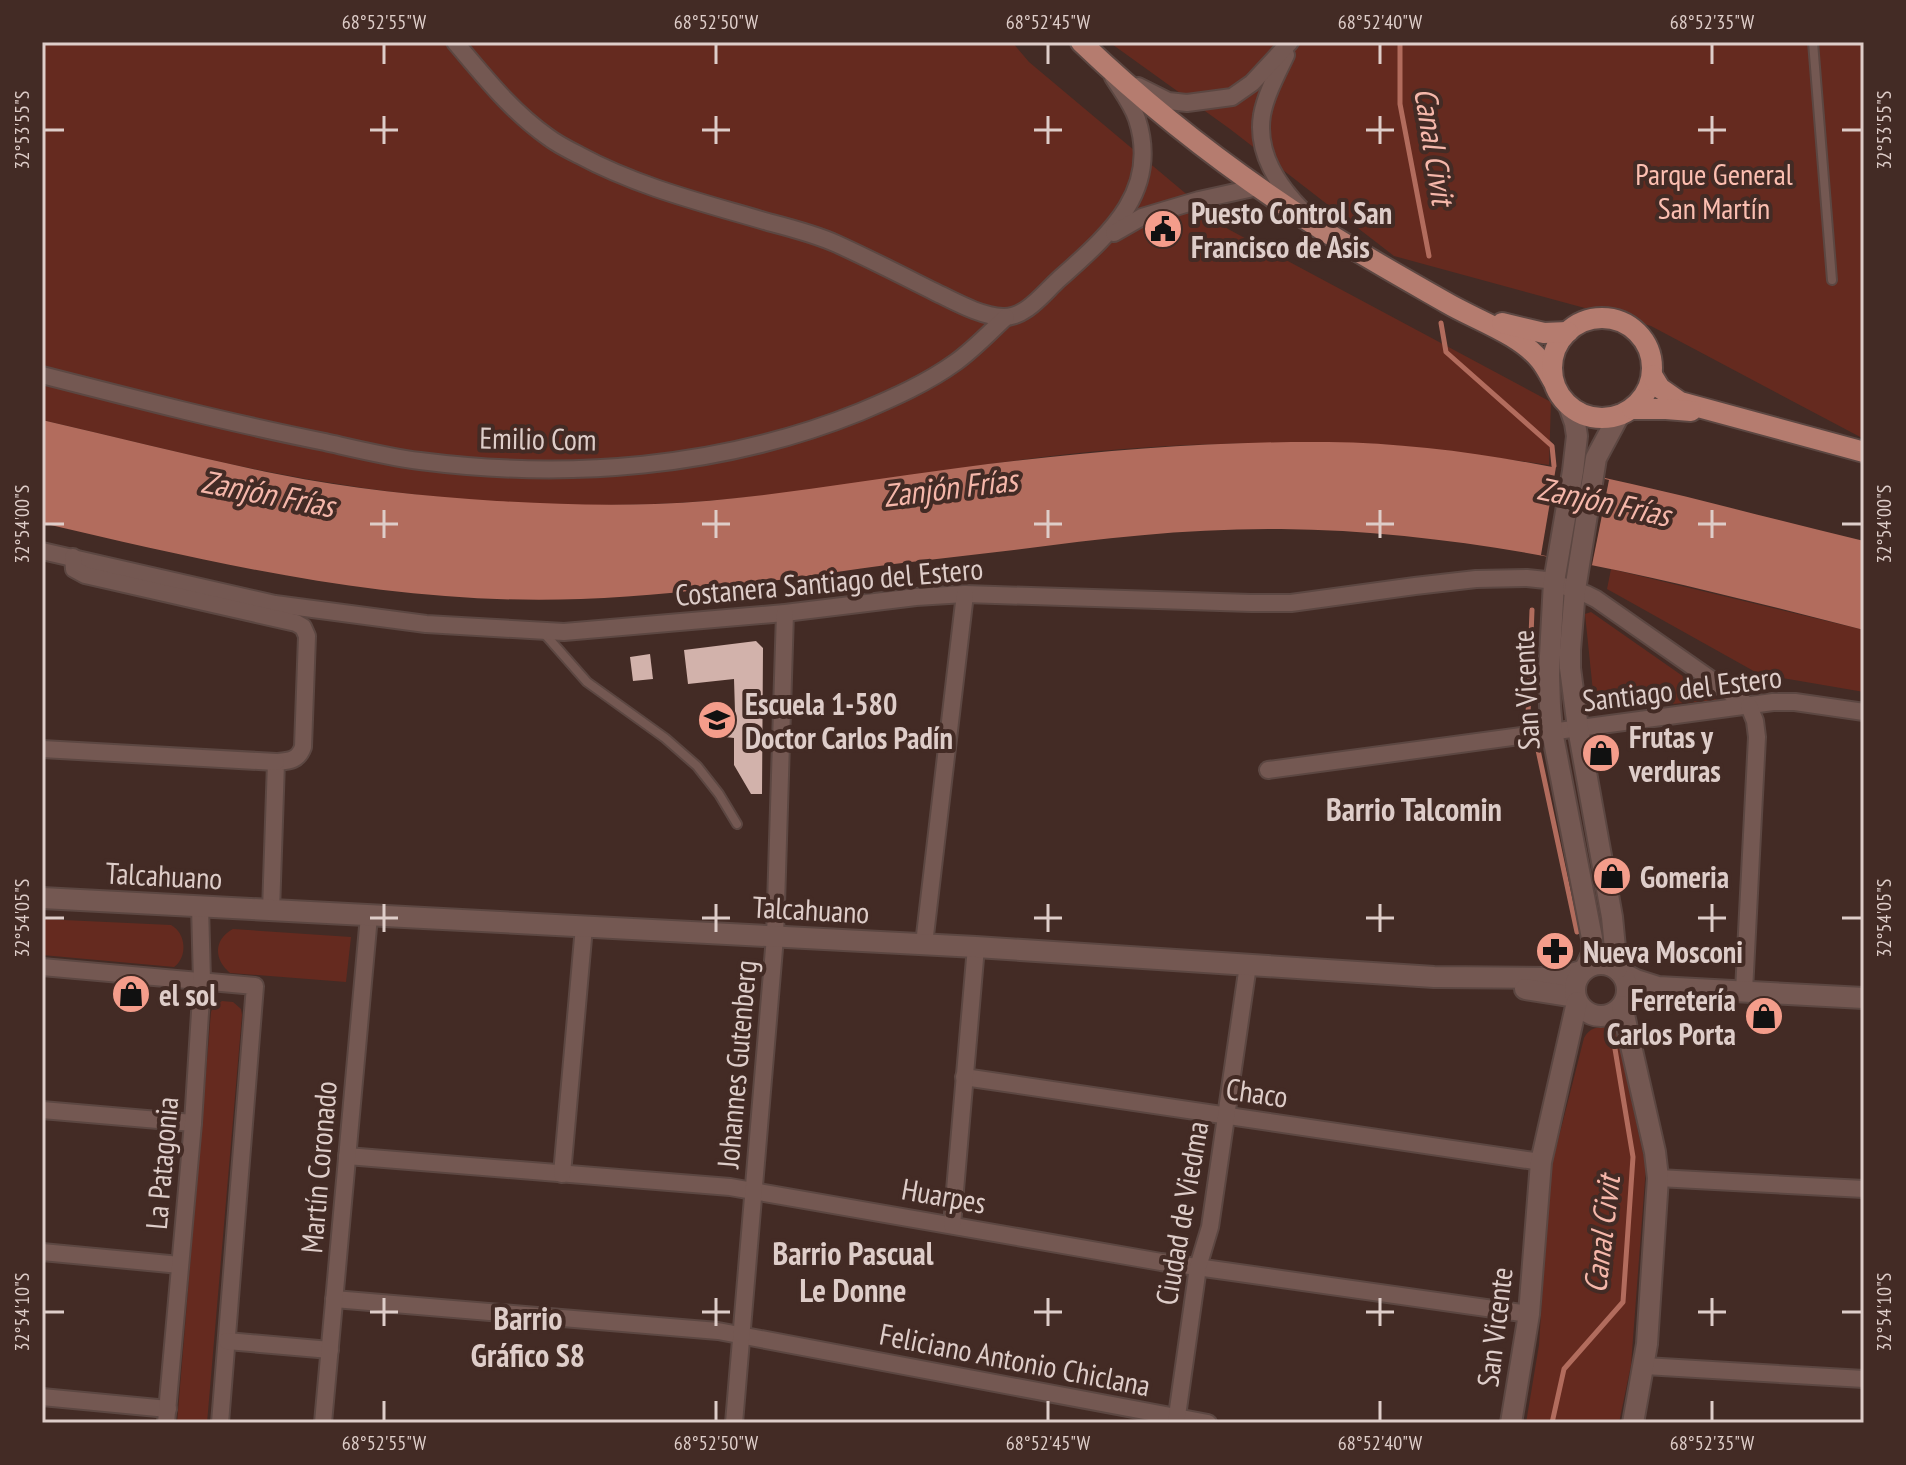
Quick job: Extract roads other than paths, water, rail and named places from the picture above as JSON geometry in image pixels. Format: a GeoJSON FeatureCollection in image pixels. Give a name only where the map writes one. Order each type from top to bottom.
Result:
{"type":"FeatureCollection","features":[{"type":"Feature","properties":{"kind":"main road"},"geometry":{"type":"LineString","coordinates":[[1081,42],[1169,120],[1258,187],[1321,229],[1530,350],[1541,361],[1559,394],[1580,413],[1606,418],[1625,412],[1666,409],[1727,415]]}},
{"type":"Feature","properties":{"kind":"main road"},"geometry":{"type":"LineString","coordinates":[[1463,312],[1521,329],[1544,333],[1568,332]]}},
{"type":"Feature","properties":{"kind":"main road"},"geometry":{"type":"LineString","coordinates":[[1553,381],[1554,354],[1568,332],[1581,323],[1596,319],[1611,319],[1625,324],[1638,333],[1652,360],[1648,388],[1642,399],[1625,412]]}},
{"type":"Feature","properties":{"kind":"main road"},"geometry":{"type":"LineString","coordinates":[[1652,375],[1660,388],[1680,402],[1864,452]]}},
{"type":"Feature","properties":{"kind":"main road","name":"San Vicente"},"geometry":{"type":"LineString","coordinates":[[1569,406],[1583,473],[1579,563],[1570,650],[1571,681],[1619,971]]}},
{"type":"Feature","properties":{"kind":"main road","name":"San Vicente"},"geometry":{"type":"LineString","coordinates":[[1583,970],[1592,954],[1592,938],[1552,731],[1549,674],[1554,582],[1583,473],[1625,412]]}},
{"type":"Feature","properties":{"kind":"main road","name":"Talcahuano"},"geometry":{"type":"LineString","coordinates":[[42,898],[924,944],[1434,977],[1547,979],[1583,970]]}},
{"type":"Feature","properties":{"kind":"main road"},"geometry":{"type":"LineString","coordinates":[[1658,987],[1636,995],[1607,1016],[1598,1016],[1583,1009],[1576,1000],[1575,983],[1583,970],[1601,963],[1658,987],[1864,998]]}},
{"type":"Feature","properties":{"kind":"main road"},"geometry":{"type":"LineString","coordinates":[[1619,971],[1627,987],[1623,1005],[1658,1178],[1645,1366],[1633,1423]]}},
{"type":"Feature","properties":{"kind":"main road","name":"Talcahuano"},"geometry":{"type":"LineString","coordinates":[[1434,977],[1576,1000]]}},
{"type":"Feature","properties":{"kind":"main road","name":"San Vicente"},"geometry":{"type":"LineString","coordinates":[[1511,1423],[1529,1314],[1541,1162],[1576,1000]]}},
{"type":"Feature","properties":{"kind":"street"},"geometry":{"type":"LineString","coordinates":[[455,42],[523,118],[551,140],[607,170],[652,188],[833,242],[954,301],[986,314],[1006,317]]}},
{"type":"Feature","properties":{"kind":"street"},"geometry":{"type":"LineString","coordinates":[[1104,64],[1149,93],[1168,101],[1204,102],[1232,97],[1252,83],[1291,42]]}},
{"type":"Feature","properties":{"kind":"street"},"geometry":{"type":"LineString","coordinates":[[1291,42],[1262,114],[1262,144],[1268,164],[1279,181],[1295,203],[1321,229]]}},
{"type":"Feature","properties":{"kind":"street"},"geometry":{"type":"LineString","coordinates":[[1102,240],[1121,219],[1136,192],[1142,154],[1137,118],[1104,64]]}},
{"type":"Feature","properties":{"kind":"street"},"geometry":{"type":"LineString","coordinates":[[1102,240],[1142,217],[1258,187]]}},
{"type":"Feature","properties":{"kind":"street","name":"Emilio Com"},"geometry":{"type":"LineString","coordinates":[[42,375],[245,426],[418,461],[561,469],[679,461],[771,442],[838,421],[901,395],[957,362],[1006,317],[1025,311],[1102,240]]}},
{"type":"Feature","properties":{"kind":"street","name":"Costanera Santiago del Estero"},"geometry":{"type":"LineString","coordinates":[[42,551],[275,604],[426,624],[543,632],[785,613],[965,594],[1291,603],[1476,579],[1527,578],[1554,582],[1596,599],[1749,706]]}},
{"type":"Feature","properties":{"kind":"street","name":"Costanera Santiago del Estero"},"geometry":{"type":"LineString","coordinates":[[73,557],[74,569],[85,575],[303,627],[307,636],[303,747],[300,756],[292,761],[276,762]]}},
{"type":"Feature","properties":{"kind":"street"},"geometry":{"type":"LineString","coordinates":[[924,944],[965,594]]}},
{"type":"Feature","properties":{"kind":"street","name":"Johannes Gutenberg"},"geometry":{"type":"LineString","coordinates":[[734,1423],[775,937],[785,613]]}},
{"type":"Feature","properties":{"kind":"street","name":"Santiago del Estero"},"geometry":{"type":"LineString","coordinates":[[1268,770],[1749,706],[1795,702],[1864,712]]}},
{"type":"Feature","properties":{"kind":"street"},"geometry":{"type":"LineString","coordinates":[[1744,991],[1757,737],[1749,706]]}},
{"type":"Feature","properties":{"kind":"street"},"geometry":{"type":"LineString","coordinates":[[42,749],[276,762],[271,911]]}},
{"type":"Feature","properties":{"kind":"street","name":"La Patagonia"},"geometry":{"type":"LineString","coordinates":[[167,1416],[193,1123],[202,981],[200,906]]}},
{"type":"Feature","properties":{"kind":"street","name":"Martín Coronado"},"geometry":{"type":"LineString","coordinates":[[323,1423],[369,916]]}},
{"type":"Feature","properties":{"kind":"street"},"geometry":{"type":"LineString","coordinates":[[562,1174],[584,927]]}},
{"type":"Feature","properties":{"kind":"street"},"geometry":{"type":"LineString","coordinates":[[952,1225],[976,947]]}},
{"type":"Feature","properties":{"kind":"street","name":"Ciudad de Viedma"},"geometry":{"type":"LineString","coordinates":[[1176,1421],[1198,1267],[1210,1227],[1248,965]]}},
{"type":"Feature","properties":{"kind":"street"},"geometry":{"type":"LineString","coordinates":[[42,967],[255,986],[220,1423]]}},
{"type":"Feature","properties":{"kind":"street","name":"Chaco"},"geometry":{"type":"LineString","coordinates":[[964,1077],[1541,1162]]}},
{"type":"Feature","properties":{"kind":"street"},"geometry":{"type":"LineString","coordinates":[[42,1110],[193,1123]]}},
{"type":"Feature","properties":{"kind":"street","name":"Huarpes"},"geometry":{"type":"LineString","coordinates":[[347,1156],[730,1187],[1198,1267],[1529,1314]]}},
{"type":"Feature","properties":{"kind":"street"},"geometry":{"type":"LineString","coordinates":[[1658,1178],[1864,1189]]}},
{"type":"Feature","properties":{"kind":"street"},"geometry":{"type":"LineString","coordinates":[[42,1252],[180,1265]]}},
{"type":"Feature","properties":{"kind":"street","name":"Feliciano Antonio Chiclana"},"geometry":{"type":"LineString","coordinates":[[334,1299],[718,1331],[1176,1421],[1208,1423]]}},
{"type":"Feature","properties":{"kind":"street"},"geometry":{"type":"LineString","coordinates":[[227,1341],[330,1350]]}},
{"type":"Feature","properties":{"kind":"street"},"geometry":{"type":"LineString","coordinates":[[1645,1366],[1864,1379]]}},
{"type":"Feature","properties":{"kind":"street"},"geometry":{"type":"LineString","coordinates":[[42,1397],[167,1416]]}},
{"type":"Feature","properties":{"kind":"lane"},"geometry":{"type":"LineString","coordinates":[[1813,42],[1832,280]]}},
{"type":"Feature","properties":{"kind":"lane"},"geometry":{"type":"LineString","coordinates":[[543,632],[587,682],[665,738],[697,766],[737,824]]}},
{"type":"Feature","properties":{"kind":"water","name":"Zanjón Frías"},"geometry":{"type":"Polygon","coordinates":[[[42,420],[332,484],[442,497],[615,505],[731,499],[1004,462],[1189,446],[1328,442],[1464,452],[1598,476],[1864,541],[1864,630],[1648,577],[1503,549],[1355,532],[1281,529],[1214,530],[1114,538],[621,597],[512,599],[376,589],[176,554],[42,523],[42,420]]]}},
{"type":"Feature","properties":{"kind":"waterway","name":"Canal Civit"},"geometry":{"type":"LineString","coordinates":[[1400,42],[1400,104],[1429,256]]}},
{"type":"Feature","properties":{"kind":"waterway","name":"Canal Civit"},"geometry":{"type":"LineString","coordinates":[[1441,323],[1446,352],[1552,446],[1554,466]]}},
{"type":"Feature","properties":{"kind":"waterway","name":"Canal Civit"},"geometry":{"type":"LineString","coordinates":[[1528,715],[1532,610]]}},
{"type":"Feature","properties":{"kind":"waterway","name":"Canal Civit"},"geometry":{"type":"LineString","coordinates":[[1538,750],[1577,932]]}},
{"type":"Feature","properties":{"kind":"waterway","name":"Canal Civit"},"geometry":{"type":"LineString","coordinates":[[1552,1423],[1564,1369],[1623,1302],[1633,1157],[1612,1031]]}},
{"type":"Feature","properties":{"kind":"place","name":"Puesto Control San Francisco de Asis"},"geometry":{"type":"Point","coordinates":[1163,229]}},
{"type":"Feature","properties":{"kind":"place","name":"Escuela 1-580 Doctor Carlos Padín"},"geometry":{"type":"Point","coordinates":[717,720]}},
{"type":"Feature","properties":{"kind":"place","name":"Frutas y verduras"},"geometry":{"type":"Point","coordinates":[1601,753]}},
{"type":"Feature","properties":{"kind":"place","name":"Gomeria"},"geometry":{"type":"Point","coordinates":[1612,876]}},
{"type":"Feature","properties":{"kind":"place","name":"Nueva Mosconi"},"geometry":{"type":"Point","coordinates":[1555,951]}},
{"type":"Feature","properties":{"kind":"place","name":"el sol"},"geometry":{"type":"Point","coordinates":[131,994]}},
{"type":"Feature","properties":{"kind":"place","name":"Ferretería Carlos Porta"},"geometry":{"type":"Point","coordinates":[1764,1016]}},
{"type":"Feature","properties":{"kind":"district","name":"Barrio Talcomin"},"geometry":{"type":"Point","coordinates":[1414,809]}},
{"type":"Feature","properties":{"kind":"district","name":"Barrio Pascual Le Donne"},"geometry":{"type":"Point","coordinates":[853,1272]}},
{"type":"Feature","properties":{"kind":"district","name":"Barrio Gráfico S8"},"geometry":{"type":"Point","coordinates":[528,1336]}},
{"type":"Feature","properties":{"kind":"park label","name":"Parque General San Martín"},"geometry":{"type":"Point","coordinates":[1714,190]}}]}
